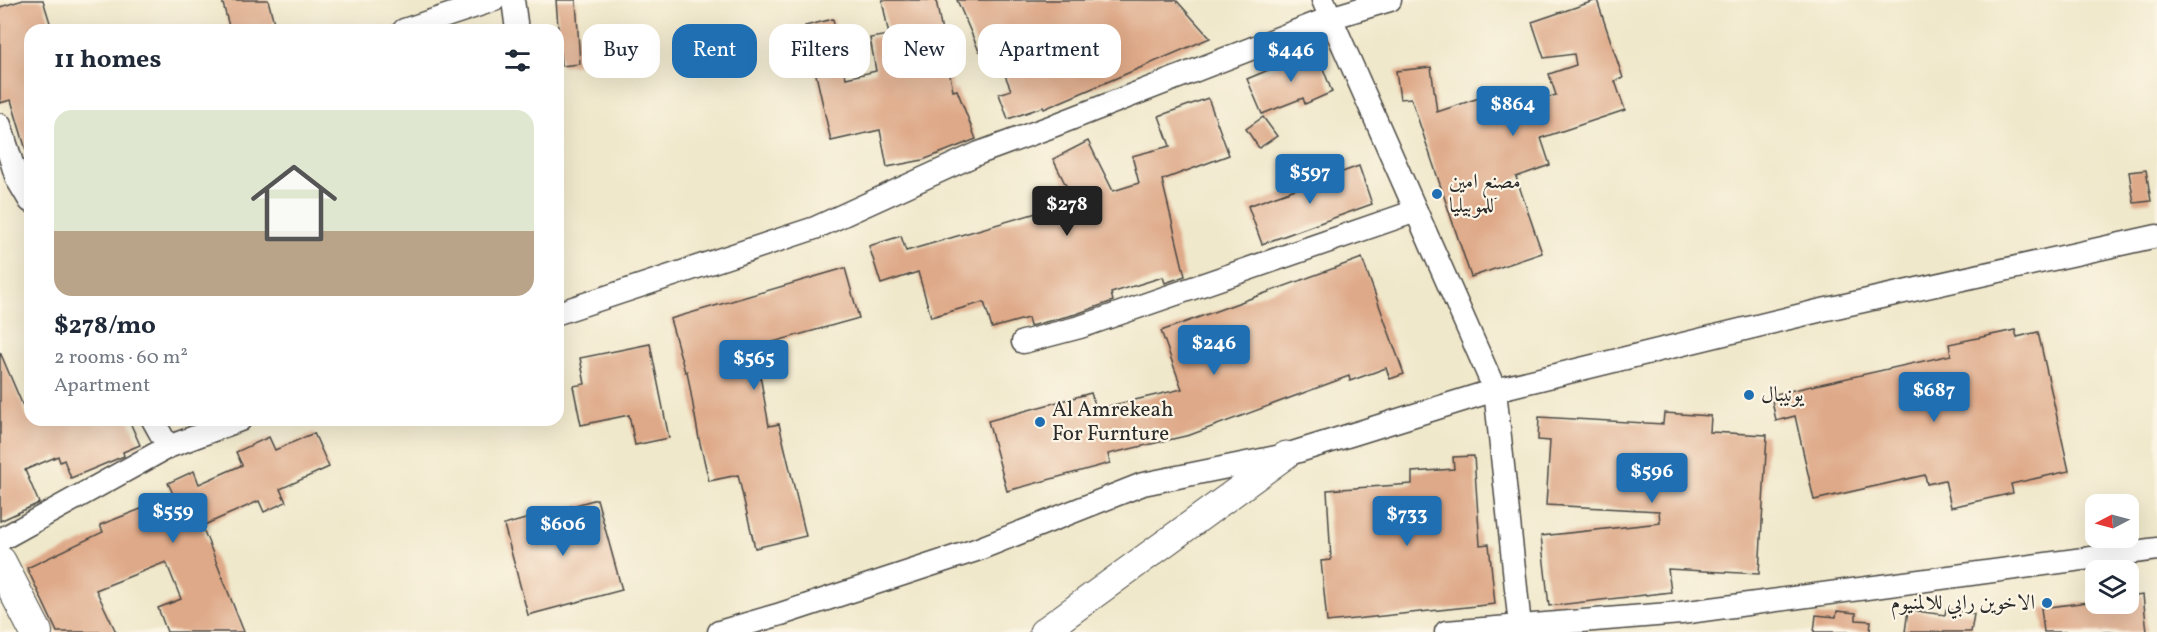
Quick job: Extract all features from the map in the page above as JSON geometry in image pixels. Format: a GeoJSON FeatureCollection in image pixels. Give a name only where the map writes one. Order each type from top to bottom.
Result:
{"type":"FeatureCollection","features":[{"type":"Feature","properties":{"kind":"main road"},"geometry":{"type":"LineString","coordinates":[[0,562],[36,632]]}},
{"type":"Feature","properties":{"kind":"main road"},"geometry":{"type":"LineString","coordinates":[[0,603],[16,632]]}},
{"type":"Feature","properties":{"kind":"street"},"geometry":{"type":"LineString","coordinates":[[422,24],[494,0]]}},
{"type":"Feature","properties":{"kind":"street"},"geometry":{"type":"LineString","coordinates":[[513,0],[516,24]]}},
{"type":"Feature","properties":{"kind":"street"},"geometry":{"type":"LineString","coordinates":[[564,311],[814,228],[979,153],[1050,127],[1327,9],[1390,0]]}},
{"type":"Feature","properties":{"kind":"street"},"geometry":{"type":"LineString","coordinates":[[1327,9],[1495,390],[1520,626]]}},
{"type":"Feature","properties":{"kind":"street"},"geometry":{"type":"LineString","coordinates":[[0,125],[16,180]]}},
{"type":"Feature","properties":{"kind":"street"},"geometry":{"type":"LineString","coordinates":[[1023,342],[1080,327],[1416,211]]}},
{"type":"Feature","properties":{"kind":"street"},"geometry":{"type":"LineString","coordinates":[[719,632],[976,550],[1143,484],[1286,454],[1495,390],[1818,311],[2157,236]]}},
{"type":"Feature","properties":{"kind":"street"},"geometry":{"type":"LineString","coordinates":[[156,426],[168,447]]}},
{"type":"Feature","properties":{"kind":"street"},"geometry":{"type":"LineString","coordinates":[[0,540],[168,447],[224,426]]}},
{"type":"Feature","properties":{"kind":"street"},"geometry":{"type":"LineString","coordinates":[[1043,632],[1286,454]]}},
{"type":"Feature","properties":{"kind":"street"},"geometry":{"type":"LineString","coordinates":[[1446,632],[1520,626],[1681,622],[2157,549]]}},
{"type":"Feature","properties":{"kind":"building"},"geometry":{"type":"Polygon","coordinates":[[[23,0],[43,0],[50,24],[24,24],[24,143],[11,100],[0,103],[0,7],[23,0]]]}},
{"type":"Feature","properties":{"kind":"building"},"geometry":{"type":"Polygon","coordinates":[[[222,0],[268,0],[274,24],[228,24],[222,0]]]}},
{"type":"Feature","properties":{"kind":"building"},"geometry":{"type":"Polygon","coordinates":[[[556,0],[576,0],[580,64],[564,66],[564,24],[558,24],[556,0]]]}},
{"type":"Feature","properties":{"kind":"building"},"geometry":{"type":"Polygon","coordinates":[[[882,0],[936,0],[940,24],[887,24],[882,0]]]}},
{"type":"Feature","properties":{"kind":"building"},"geometry":{"type":"Polygon","coordinates":[[[957,0],[1176,0],[1210,38],[1121,76],[1121,24],[978,24],[978,49],[957,0]]]}},
{"type":"Feature","properties":{"kind":"building"},"geometry":{"type":"Polygon","coordinates":[[[1597,0],[1623,78],[1615,81],[1625,110],[1541,138],[1550,165],[1516,177],[1542,253],[1471,277],[1411,98],[1400,99],[1396,71],[1431,67],[1437,112],[1497,92],[1504,112],[1556,95],[1549,74],[1576,65],[1574,54],[1544,58],[1532,22],[1597,0]]]}},
{"type":"Feature","properties":{"kind":"building"},"geometry":{"type":"Polygon","coordinates":[[[833,19],[834,24],[813,24],[833,19]]]}},
{"type":"Feature","properties":{"kind":"building"},"geometry":{"type":"Polygon","coordinates":[[[882,36],[882,78],[951,78],[953,91],[957,90],[976,139],[923,160],[887,167],[880,130],[831,141],[817,78],[870,78],[870,72],[876,71],[870,38],[882,36]]]}},
{"type":"Feature","properties":{"kind":"building"},"geometry":{"type":"Polygon","coordinates":[[[1316,50],[1332,92],[1305,104],[1303,98],[1262,114],[1247,79],[1316,50]]]}},
{"type":"Feature","properties":{"kind":"building"},"geometry":{"type":"Polygon","coordinates":[[[1006,78],[1116,78],[1044,109],[1043,107],[1008,119],[999,94],[1011,90],[1006,78]]]}},
{"type":"Feature","properties":{"kind":"building"},"geometry":{"type":"Polygon","coordinates":[[[1208,98],[1229,155],[1162,180],[1185,276],[1165,283],[1163,277],[1111,293],[1113,301],[1076,314],[1030,326],[1028,318],[992,328],[984,302],[931,317],[918,272],[881,284],[869,246],[901,236],[906,251],[1074,202],[1053,159],[1088,141],[1113,191],[1139,183],[1132,156],[1170,146],[1159,116],[1208,98]]]}},
{"type":"Feature","properties":{"kind":"building"},"geometry":{"type":"Polygon","coordinates":[[[1263,117],[1277,136],[1259,148],[1246,129],[1263,117]]]}},
{"type":"Feature","properties":{"kind":"building"},"geometry":{"type":"Polygon","coordinates":[[[1359,166],[1372,204],[1262,244],[1248,206],[1359,166]]]}},
{"type":"Feature","properties":{"kind":"building"},"geometry":{"type":"Polygon","coordinates":[[[2146,170],[2151,201],[2134,203],[2129,172],[2146,170]]]}},
{"type":"Feature","properties":{"kind":"building"},"geometry":{"type":"Polygon","coordinates":[[[1362,258],[1404,374],[1390,379],[1386,368],[1350,381],[1349,376],[1190,435],[1108,454],[1110,463],[1007,491],[988,421],[1091,393],[1096,409],[1182,389],[1161,331],[1362,258]]]}},
{"type":"Feature","properties":{"kind":"building"},"geometry":{"type":"Polygon","coordinates":[[[845,268],[859,318],[755,347],[769,426],[779,424],[806,536],[755,548],[738,475],[709,481],[687,371],[685,372],[670,319],[845,268]]]}},
{"type":"Feature","properties":{"kind":"building"},"geometry":{"type":"Polygon","coordinates":[[[2015,330],[2017,337],[2038,332],[2069,471],[2011,484],[2013,493],[1951,507],[1945,480],[1927,484],[1925,475],[1814,500],[1795,416],[1776,421],[1771,395],[1951,355],[1949,344],[2015,330]]]}},
{"type":"Feature","properties":{"kind":"building"},"geometry":{"type":"Polygon","coordinates":[[[650,344],[669,438],[635,445],[629,415],[581,425],[573,386],[585,384],[580,358],[650,344]]]}},
{"type":"Feature","properties":{"kind":"building"},"geometry":{"type":"Polygon","coordinates":[[[0,352],[24,408],[24,426],[132,426],[140,445],[123,452],[124,456],[71,478],[64,460],[60,462],[58,456],[25,470],[39,503],[0,521],[0,352]]]}},
{"type":"Feature","properties":{"kind":"building"},"geometry":{"type":"Polygon","coordinates":[[[1664,413],[1711,416],[1710,432],[1767,435],[1759,574],[1668,569],[1671,592],[1549,606],[1541,536],[1660,523],[1659,511],[1546,505],[1550,441],[1538,440],[1539,417],[1663,424],[1664,413]]]}},
{"type":"Feature","properties":{"kind":"building"},"geometry":{"type":"Polygon","coordinates":[[[314,433],[329,467],[280,489],[286,502],[264,512],[259,501],[202,526],[244,632],[167,632],[158,608],[181,599],[166,562],[96,590],[116,632],[57,632],[27,568],[103,532],[100,525],[174,496],[168,483],[194,471],[199,484],[242,465],[236,452],[269,437],[275,450],[314,433]]]}},
{"type":"Feature","properties":{"kind":"building"},"geometry":{"type":"Polygon","coordinates":[[[1474,456],[1480,545],[1489,544],[1495,604],[1327,622],[1321,561],[1331,560],[1327,490],[1412,484],[1412,472],[1454,469],[1453,457],[1474,456]]]}},
{"type":"Feature","properties":{"kind":"building"},"geometry":{"type":"Polygon","coordinates":[[[597,499],[622,590],[528,615],[504,525],[597,499]]]}},
{"type":"Feature","properties":{"kind":"building"},"geometry":{"type":"Polygon","coordinates":[[[2143,595],[2147,632],[2044,632],[2041,608],[2085,602],[2085,614],[2139,614],[2139,596],[2143,595]]]}},
{"type":"Feature","properties":{"kind":"building"},"geometry":{"type":"Polygon","coordinates":[[[1946,609],[1974,614],[1971,632],[1905,632],[1908,610],[1945,615],[1946,609]]]}},
{"type":"Feature","properties":{"kind":"building"},"geometry":{"type":"Polygon","coordinates":[[[1837,611],[1856,613],[1856,620],[1871,621],[1870,632],[1814,632],[1816,615],[1836,617],[1837,611]]]}},
{"type":"Feature","properties":{"kind":"place","name":"مصنع امين للموبيليا"},"geometry":{"type":"Point","coordinates":[1437,194]}},
{"type":"Feature","properties":{"kind":"place","name":"يونيبال"},"geometry":{"type":"Point","coordinates":[1749,395]}},
{"type":"Feature","properties":{"kind":"place","name":"Al Amrekeah For Furnture"},"geometry":{"type":"Point","coordinates":[1040,422]}},
{"type":"Feature","properties":{"kind":"place","name":"الاخوين رابي للالمنيوم"},"geometry":{"type":"Point","coordinates":[2047,603]}}]}
